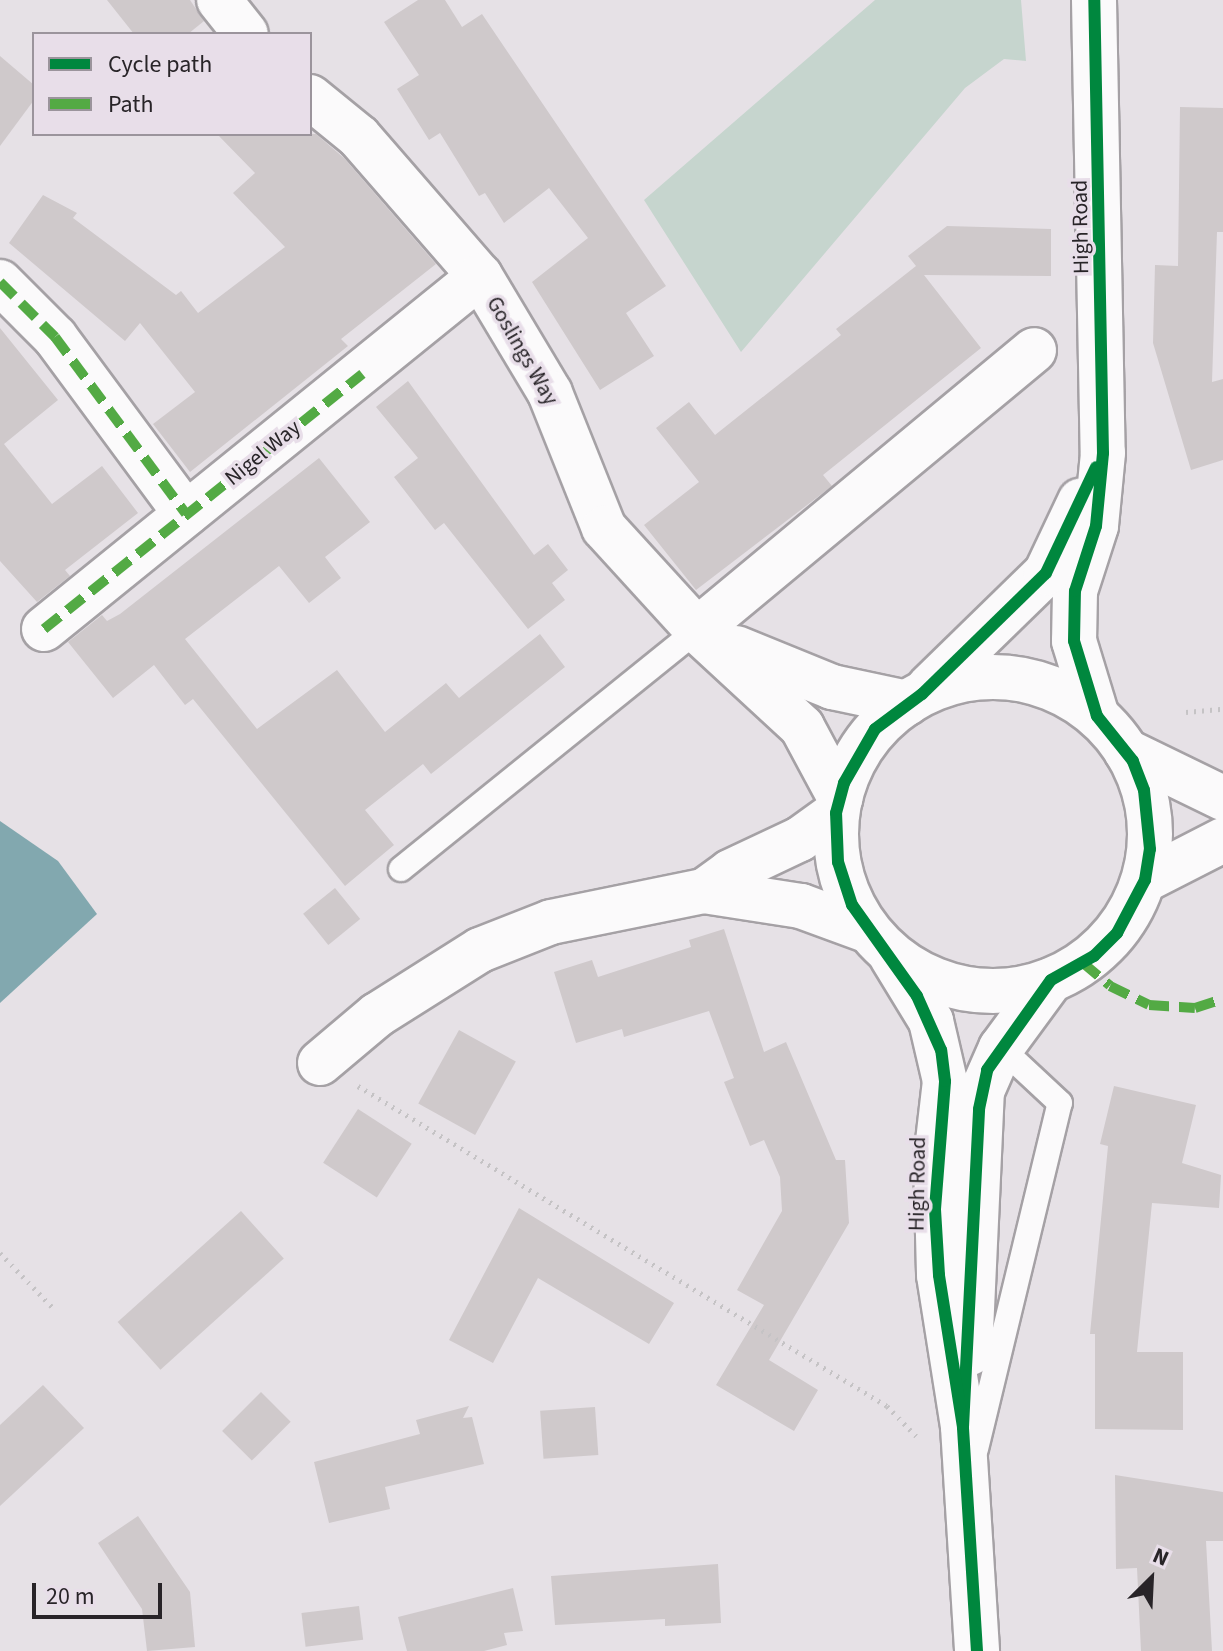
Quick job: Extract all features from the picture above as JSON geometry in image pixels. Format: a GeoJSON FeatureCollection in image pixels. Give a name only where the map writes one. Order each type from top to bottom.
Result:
{"type":"FeatureCollection","features":[{"type":"Feature","properties":{"kind":"street"},"geometry":{"type":"LineString","coordinates":[[219,0],[244,32]]}},
{"type":"Feature","properties":{"kind":"street","name":"High Road"},"geometry":{"type":"LineString","coordinates":[[1094,0],[1103,453],[1096,526],[1075,604],[1074,641],[1097,716]]}},
{"type":"Feature","properties":{"kind":"street","name":"Goslings Way"},"geometry":{"type":"LineString","coordinates":[[312,99],[359,137],[480,276],[550,393],[604,528],[697,630],[802,727],[838,806]]}},
{"type":"Feature","properties":{"kind":"street","name":"Nigel Way"},"geometry":{"type":"LineString","coordinates":[[44,629],[480,276]]}},
{"type":"Feature","properties":{"kind":"street"},"geometry":{"type":"LineString","coordinates":[[0,282],[55,337],[186,514]]}},
{"type":"Feature","properties":{"kind":"street"},"geometry":{"type":"LineString","coordinates":[[697,630],[1034,350]]}},
{"type":"Feature","properties":{"kind":"street","name":"High Road"},"geometry":{"type":"LineString","coordinates":[[963,1427],[938,1262],[936,1159],[945,1081],[941,1050],[931,1021],[880,943],[841,875],[838,806],[857,754],[875,729],[914,698],[1046,573],[1103,453]]}},
{"type":"Feature","properties":{"kind":"street","name":"Goslings Way"},"geometry":{"type":"LineString","coordinates":[[697,630],[793,675],[914,698]]}},
{"type":"Feature","properties":{"kind":"street"},"geometry":{"type":"LineString","coordinates":[[320,1063],[377,1015],[480,950],[551,922],[704,891],[801,906],[880,943],[917,973],[976,991],[1008,992],[1051,980],[1094,956],[1117,933],[1145,880],[1150,819],[1144,790],[1126,751],[1097,716],[1056,690],[1012,678],[952,682],[914,698]]}},
{"type":"Feature","properties":{"kind":"street"},"geometry":{"type":"LineString","coordinates":[[1126,751],[1223,798]]}},
{"type":"Feature","properties":{"kind":"street"},"geometry":{"type":"LineString","coordinates":[[704,891],[730,872],[800,839],[838,806]]}},
{"type":"Feature","properties":{"kind":"street"},"geometry":{"type":"LineString","coordinates":[[1145,880],[1223,840]]}},
{"type":"Feature","properties":{"kind":"street","name":"High Road"},"geometry":{"type":"LineString","coordinates":[[977,1651],[963,1427],[979,1109],[987,1070],[1051,980]]}},
{"type":"Feature","properties":{"kind":"lane"},"geometry":{"type":"LineString","coordinates":[[401,869],[697,630]]}},
{"type":"Feature","properties":{"kind":"lane"},"geometry":{"type":"LineString","coordinates":[[966,1487],[1060,1103],[1001,1048]]}},
{"type":"Feature","properties":{"kind":"path"},"geometry":{"type":"LineString","coordinates":[[1186,712],[1223,709]]}},
{"type":"Feature","properties":{"kind":"path"},"geometry":{"type":"LineString","coordinates":[[320,1063],[887,1406],[966,1487]]}},
{"type":"Feature","properties":{"kind":"path"},"geometry":{"type":"LineString","coordinates":[[0,1253],[55,1310]]}},
{"type":"Feature","properties":{"kind":"shaded area"},"geometry":{"type":"Polygon","coordinates":[[[875,0],[1021,0],[1026,61],[1004,59],[965,88],[741,352],[644,200],[875,0]]]}},
{"type":"Feature","properties":{"kind":"water"},"geometry":{"type":"Polygon","coordinates":[[[0,821],[58,861],[97,914],[0,1003],[0,821]]]}},
{"type":"Feature","properties":{"kind":"building"},"geometry":{"type":"Polygon","coordinates":[[[107,0],[190,0],[204,21],[190,32],[132,32],[107,0]]]}},
{"type":"Feature","properties":{"kind":"building"},"geometry":{"type":"Polygon","coordinates":[[[418,0],[445,0],[462,27],[482,14],[666,286],[626,313],[654,356],[600,390],[532,282],[588,238],[549,188],[504,223],[485,193],[479,196],[440,133],[429,140],[397,89],[419,75],[384,22],[418,0]]]}},
{"type":"Feature","properties":{"kind":"building"},"geometry":{"type":"Polygon","coordinates":[[[0,56],[32,83],[32,103],[0,146],[0,56]]]}},
{"type":"Feature","properties":{"kind":"building"},"geometry":{"type":"Polygon","coordinates":[[[1180,107],[1223,108],[1223,232],[1217,232],[1212,382],[1223,379],[1223,460],[1191,470],[1153,343],[1155,265],[1178,266],[1180,107]]]}},
{"type":"Feature","properties":{"kind":"building"},"geometry":{"type":"Polygon","coordinates":[[[316,134],[344,158],[436,264],[341,339],[348,346],[190,472],[153,424],[195,392],[140,323],[125,341],[9,243],[43,195],[77,213],[73,218],[176,295],[181,291],[198,313],[285,247],[233,193],[255,173],[219,136],[316,134]]]}},
{"type":"Feature","properties":{"kind":"building"},"geometry":{"type":"Polygon","coordinates":[[[947,226],[1051,229],[1051,276],[924,275],[981,348],[823,475],[832,486],[696,590],[644,525],[699,482],[656,428],[689,402],[715,435],[841,335],[836,329],[916,266],[908,256],[947,226]]]}},
{"type":"Feature","properties":{"kind":"building"},"geometry":{"type":"Polygon","coordinates":[[[0,328],[58,400],[4,444],[52,504],[102,466],[138,513],[65,570],[70,576],[37,602],[0,561],[0,328]]]}},
{"type":"Feature","properties":{"kind":"building"},"geometry":{"type":"Polygon","coordinates":[[[408,381],[534,555],[548,544],[568,570],[552,583],[565,600],[528,629],[444,523],[435,530],[394,477],[418,458],[376,407],[408,381]]]}},
{"type":"Feature","properties":{"kind":"building"},"geometry":{"type":"Polygon","coordinates":[[[319,458],[370,522],[325,557],[341,578],[309,603],[279,566],[185,639],[257,729],[337,670],[385,732],[446,683],[459,698],[540,634],[565,667],[431,774],[423,764],[365,810],[394,845],[345,886],[193,699],[185,705],[154,665],[113,698],[68,642],[102,615],[107,621],[120,614],[319,458]]]}},
{"type":"Feature","properties":{"kind":"building"},"geometry":{"type":"Polygon","coordinates":[[[335,888],[360,919],[328,945],[303,914],[335,888]]]}},
{"type":"Feature","properties":{"kind":"building"},"geometry":{"type":"Polygon","coordinates":[[[724,929],[764,1052],[786,1042],[836,1160],[845,1160],[849,1223],[769,1360],[818,1390],[794,1431],[716,1385],[764,1305],[737,1290],[782,1211],[780,1177],[764,1140],[750,1146],[724,1082],[734,1078],[709,1011],[624,1037],[622,1029],[576,1043],[554,972],[592,960],[598,977],[691,947],[689,940],[724,929]]]}},
{"type":"Feature","properties":{"kind":"building"},"geometry":{"type":"Polygon","coordinates":[[[459,1030],[516,1062],[475,1135],[418,1103],[459,1030]]]}},
{"type":"Feature","properties":{"kind":"building"},"geometry":{"type":"Polygon","coordinates":[[[1114,1086],[1196,1105],[1182,1163],[1221,1175],[1219,1208],[1152,1203],[1137,1352],[1183,1352],[1183,1430],[1095,1429],[1095,1334],[1090,1334],[1108,1146],[1100,1144],[1114,1086]]]}},
{"type":"Feature","properties":{"kind":"building"},"geometry":{"type":"Polygon","coordinates":[[[358,1109],[412,1144],[377,1198],[323,1163],[358,1109]]]}},
{"type":"Feature","properties":{"kind":"building"},"geometry":{"type":"Polygon","coordinates":[[[519,1208],[674,1303],[649,1344],[538,1278],[493,1363],[449,1340],[519,1208]]]}},
{"type":"Feature","properties":{"kind":"building"},"geometry":{"type":"Polygon","coordinates":[[[241,1211],[284,1259],[160,1370],[118,1322],[241,1211]]]}},
{"type":"Feature","properties":{"kind":"building"},"geometry":{"type":"Polygon","coordinates":[[[43,1385],[84,1428],[0,1506],[0,1425],[43,1385]]]}},
{"type":"Feature","properties":{"kind":"building"},"geometry":{"type":"Polygon","coordinates":[[[261,1392],[291,1422],[252,1461],[222,1431],[261,1392]]]}},
{"type":"Feature","properties":{"kind":"building"},"geometry":{"type":"Polygon","coordinates":[[[469,1406],[463,1418],[472,1417],[484,1464],[385,1487],[390,1509],[329,1523],[314,1462],[420,1434],[416,1420],[469,1406]]]}},
{"type":"Feature","properties":{"kind":"building"},"geometry":{"type":"Polygon","coordinates":[[[595,1407],[598,1455],[543,1459],[540,1411],[595,1407]]]}},
{"type":"Feature","properties":{"kind":"building"},"geometry":{"type":"Polygon","coordinates":[[[1115,1475],[1223,1492],[1223,1541],[1206,1541],[1212,1651],[1141,1651],[1137,1568],[1116,1569],[1115,1475]]]}},
{"type":"Feature","properties":{"kind":"building"},"geometry":{"type":"Polygon","coordinates":[[[138,1516],[190,1592],[195,1647],[147,1651],[142,1609],[98,1543],[138,1516]]]}},
{"type":"Feature","properties":{"kind":"building"},"geometry":{"type":"Polygon","coordinates":[[[718,1564],[721,1623],[665,1626],[665,1619],[555,1625],[551,1576],[718,1564]]]}},
{"type":"Feature","properties":{"kind":"building"},"geometry":{"type":"Polygon","coordinates":[[[513,1588],[523,1631],[504,1633],[507,1645],[484,1651],[407,1651],[398,1617],[513,1588]]]}},
{"type":"Feature","properties":{"kind":"building"},"geometry":{"type":"Polygon","coordinates":[[[359,1606],[363,1640],[306,1647],[301,1613],[359,1606]]]}},
{"type":"Feature","properties":{"kind":"marked path"},"geometry":{"type":"LineString","coordinates":[[0,282],[55,337],[186,514]]}},
{"type":"Feature","properties":{"kind":"marked path"},"geometry":{"type":"LineString","coordinates":[[44,629],[362,374]]}},
{"type":"Feature","properties":{"kind":"marked path"},"geometry":{"type":"LineString","coordinates":[[1083,963],[1110,986],[1149,1005],[1195,1008],[1223,999]]}},
{"type":"Feature","properties":{"kind":"cycle path"},"geometry":{"type":"LineString","coordinates":[[963,1427],[979,1109],[987,1070],[1051,980],[1094,956],[1117,933],[1145,880],[1150,849],[1144,790],[1133,761],[1097,716],[1074,641],[1075,591],[1096,526],[1103,453],[1094,0]]}},
{"type":"Feature","properties":{"kind":"cycle path"},"geometry":{"type":"LineString","coordinates":[[977,1651],[963,1427],[939,1275],[935,1209],[945,1081],[941,1050],[917,996],[852,905],[838,862],[836,813],[844,783],[875,729],[922,694],[1046,573],[1096,467]]}}]}
